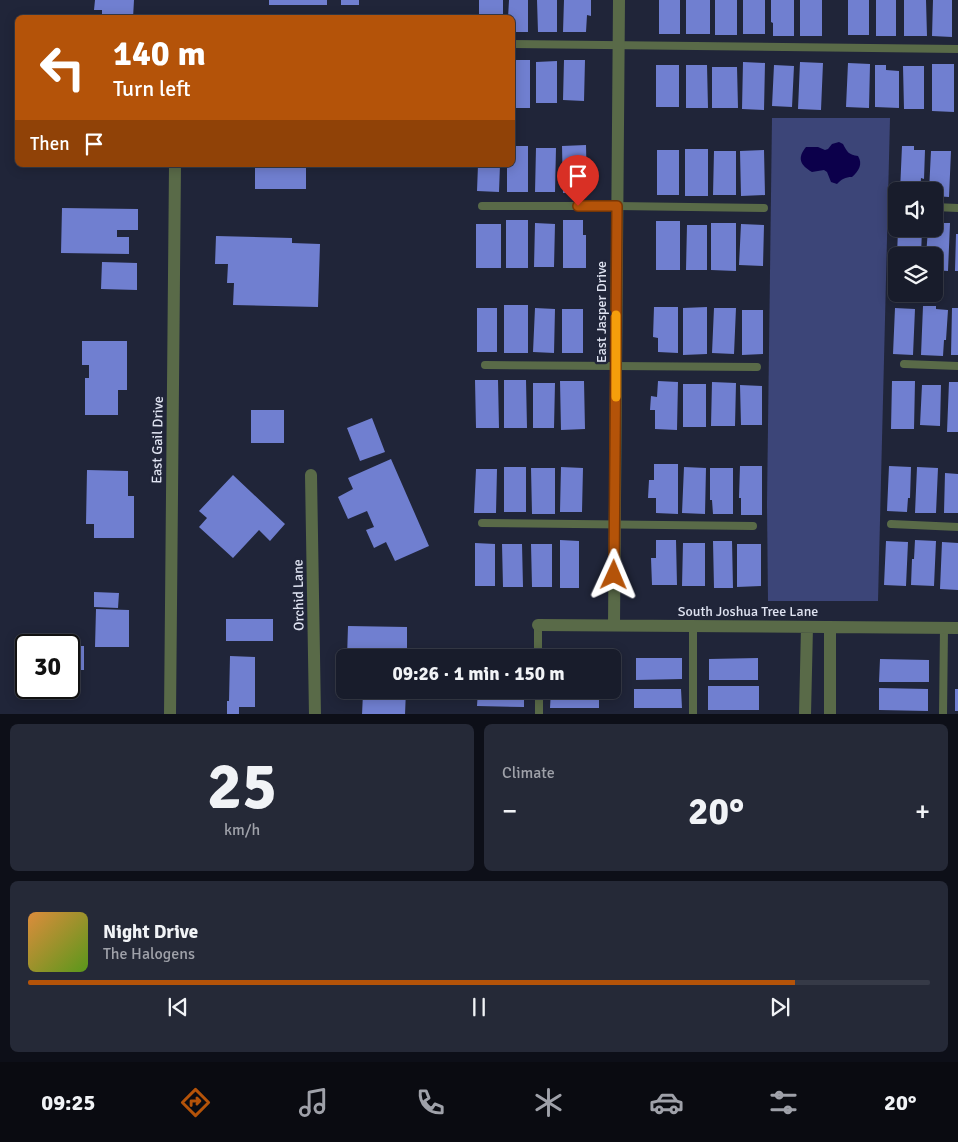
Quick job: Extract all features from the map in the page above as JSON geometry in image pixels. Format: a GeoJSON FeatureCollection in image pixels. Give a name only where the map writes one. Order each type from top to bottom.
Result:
{"type":"FeatureCollection","features":[{"type":"Feature","properties":{"kind":"street","name":"East Jasper Drive"},"geometry":{"type":"LineString","coordinates":[[614,625],[619,0]]}},
{"type":"Feature","properties":{"kind":"street","name":"East Gail Drive"},"geometry":{"type":"LineString","coordinates":[[170,714],[175,167]]}},
{"type":"Feature","properties":{"kind":"street","name":"Orchid Lane"},"geometry":{"type":"LineString","coordinates":[[311,475],[315,714]]}},
{"type":"Feature","properties":{"kind":"street","name":"South Joshua Tree Lane"},"geometry":{"type":"LineString","coordinates":[[538,625],[958,628]]}},
{"type":"Feature","properties":{"kind":"street"},"geometry":{"type":"LineString","coordinates":[[805,714],[807,627]]}},
{"type":"Feature","properties":{"kind":"street"},"geometry":{"type":"LineString","coordinates":[[830,627],[830,714]]}},
{"type":"Feature","properties":{"kind":"lane"},"geometry":{"type":"LineString","coordinates":[[515,44],[958,49]]}},
{"type":"Feature","properties":{"kind":"lane"},"geometry":{"type":"LineString","coordinates":[[482,206],[764,208]]}},
{"type":"Feature","properties":{"kind":"lane"},"geometry":{"type":"LineString","coordinates":[[943,208],[958,208]]}},
{"type":"Feature","properties":{"kind":"lane"},"geometry":{"type":"LineString","coordinates":[[904,364],[958,366]]}},
{"type":"Feature","properties":{"kind":"lane"},"geometry":{"type":"LineString","coordinates":[[486,365],[757,367]]}},
{"type":"Feature","properties":{"kind":"lane"},"geometry":{"type":"LineString","coordinates":[[482,523],[753,526]]}},
{"type":"Feature","properties":{"kind":"lane"},"geometry":{"type":"LineString","coordinates":[[891,524],[958,527]]}},
{"type":"Feature","properties":{"kind":"lane"},"geometry":{"type":"LineString","coordinates":[[538,625],[538,649]]}},
{"type":"Feature","properties":{"kind":"lane"},"geometry":{"type":"LineString","coordinates":[[693,626],[693,714]]}},
{"type":"Feature","properties":{"kind":"lane"},"geometry":{"type":"LineString","coordinates":[[943,714],[944,628]]}},
{"type":"Feature","properties":{"kind":"lane"},"geometry":{"type":"LineString","coordinates":[[538,699],[539,714]]}},
{"type":"Feature","properties":{"kind":"shaded area"},"geometry":{"type":"Polygon","coordinates":[[[772,118],[890,118],[878,601],[768,601],[767,504],[772,118]]]}},
{"type":"Feature","properties":{"kind":"shaded area"},"geometry":{"type":"Polygon","coordinates":[[[839,142],[843,144],[849,153],[858,156],[860,167],[852,177],[847,177],[837,184],[831,182],[827,172],[824,170],[812,172],[802,164],[801,155],[806,147],[818,147],[825,150],[832,144],[839,142]]]}},
{"type":"Feature","properties":{"kind":"building"},"geometry":{"type":"Polygon","coordinates":[[[95,0],[134,0],[133,15],[102,15],[102,10],[94,10],[95,0]]]}},
{"type":"Feature","properties":{"kind":"building"},"geometry":{"type":"Polygon","coordinates":[[[269,0],[327,0],[327,5],[269,5],[269,0]]]}},
{"type":"Feature","properties":{"kind":"building"},"geometry":{"type":"Polygon","coordinates":[[[341,0],[359,0],[359,5],[341,5],[341,0]]]}},
{"type":"Feature","properties":{"kind":"building"},"geometry":{"type":"Polygon","coordinates":[[[479,0],[503,0],[503,15],[479,15],[479,0]]]}},
{"type":"Feature","properties":{"kind":"building"},"geometry":{"type":"Polygon","coordinates":[[[509,0],[528,0],[528,32],[515,32],[515,15],[508,15],[509,0]]]}},
{"type":"Feature","properties":{"kind":"building"},"geometry":{"type":"Polygon","coordinates":[[[537,0],[557,0],[557,32],[538,32],[537,0]]]}},
{"type":"Feature","properties":{"kind":"building"},"geometry":{"type":"Polygon","coordinates":[[[564,0],[591,0],[591,16],[587,15],[586,32],[563,32],[564,0]]]}},
{"type":"Feature","properties":{"kind":"building"},"geometry":{"type":"Polygon","coordinates":[[[659,0],[680,0],[680,34],[659,34],[659,0]]]}},
{"type":"Feature","properties":{"kind":"building"},"geometry":{"type":"Polygon","coordinates":[[[686,0],[710,0],[710,34],[686,34],[686,0]]]}},
{"type":"Feature","properties":{"kind":"building"},"geometry":{"type":"Polygon","coordinates":[[[715,0],[737,0],[737,35],[715,35],[715,0]]]}},
{"type":"Feature","properties":{"kind":"building"},"geometry":{"type":"Polygon","coordinates":[[[743,0],[765,0],[765,34],[743,34],[743,0]]]}},
{"type":"Feature","properties":{"kind":"building"},"geometry":{"type":"Polygon","coordinates":[[[771,0],[794,0],[794,36],[773,36],[771,0]]]}},
{"type":"Feature","properties":{"kind":"building"},"geometry":{"type":"Polygon","coordinates":[[[800,0],[822,0],[822,36],[800,36],[800,0]]]}},
{"type":"Feature","properties":{"kind":"building"},"geometry":{"type":"Polygon","coordinates":[[[848,0],[869,0],[869,35],[848,35],[848,0]]]}},
{"type":"Feature","properties":{"kind":"building"},"geometry":{"type":"Polygon","coordinates":[[[876,0],[896,0],[896,36],[876,36],[876,0]]]}},
{"type":"Feature","properties":{"kind":"building"},"geometry":{"type":"Polygon","coordinates":[[[904,0],[926,0],[927,36],[904,36],[904,0]]]}},
{"type":"Feature","properties":{"kind":"building"},"geometry":{"type":"Polygon","coordinates":[[[933,0],[952,0],[952,37],[932,36],[933,0]]]}},
{"type":"Feature","properties":{"kind":"building"},"geometry":{"type":"Polygon","coordinates":[[[515,60],[530,60],[530,108],[515,108],[515,60]]]}},
{"type":"Feature","properties":{"kind":"building"},"geometry":{"type":"Polygon","coordinates":[[[564,60],[585,60],[584,101],[563,100],[564,60]]]}},
{"type":"Feature","properties":{"kind":"building"},"geometry":{"type":"Polygon","coordinates":[[[557,61],[557,103],[536,103],[536,62],[557,61]]]}},
{"type":"Feature","properties":{"kind":"building"},"geometry":{"type":"Polygon","coordinates":[[[743,62],[765,63],[764,110],[742,109],[743,62]]]}},
{"type":"Feature","properties":{"kind":"building"},"geometry":{"type":"Polygon","coordinates":[[[800,62],[823,63],[821,110],[798,109],[800,62]]]}},
{"type":"Feature","properties":{"kind":"building"},"geometry":{"type":"Polygon","coordinates":[[[848,63],[870,64],[869,108],[846,107],[848,63]]]}},
{"type":"Feature","properties":{"kind":"building"},"geometry":{"type":"Polygon","coordinates":[[[932,64],[954,64],[954,112],[932,111],[932,64]]]}},
{"type":"Feature","properties":{"kind":"building"},"geometry":{"type":"Polygon","coordinates":[[[656,65],[679,65],[679,107],[656,107],[656,65]]]}},
{"type":"Feature","properties":{"kind":"building"},"geometry":{"type":"Polygon","coordinates":[[[686,65],[707,65],[708,108],[686,108],[686,65]]]}},
{"type":"Feature","properties":{"kind":"building"},"geometry":{"type":"Polygon","coordinates":[[[774,65],[794,66],[792,107],[772,106],[774,65]]]}},
{"type":"Feature","properties":{"kind":"building"},"geometry":{"type":"Polygon","coordinates":[[[875,65],[886,65],[886,70],[899,71],[899,108],[875,107],[875,65]]]}},
{"type":"Feature","properties":{"kind":"building"},"geometry":{"type":"Polygon","coordinates":[[[903,66],[924,66],[924,109],[904,109],[903,66]]]}},
{"type":"Feature","properties":{"kind":"building"},"geometry":{"type":"Polygon","coordinates":[[[712,67],[737,67],[738,108],[712,108],[712,67]]]}},
{"type":"Feature","properties":{"kind":"building"},"geometry":{"type":"Polygon","coordinates":[[[586,145],[587,193],[563,193],[562,146],[586,145]]]}},
{"type":"Feature","properties":{"kind":"building"},"geometry":{"type":"Polygon","coordinates":[[[515,146],[528,146],[528,192],[507,192],[507,167],[515,167],[515,146]]]}},
{"type":"Feature","properties":{"kind":"building"},"geometry":{"type":"Polygon","coordinates":[[[902,146],[914,146],[914,150],[925,150],[924,179],[921,178],[921,182],[900,182],[902,146]]]}},
{"type":"Feature","properties":{"kind":"building"},"geometry":{"type":"Polygon","coordinates":[[[536,148],[556,148],[555,192],[535,192],[536,148]]]}},
{"type":"Feature","properties":{"kind":"building"},"geometry":{"type":"Polygon","coordinates":[[[685,149],[708,149],[708,196],[685,196],[685,149]]]}},
{"type":"Feature","properties":{"kind":"building"},"geometry":{"type":"Polygon","coordinates":[[[657,150],[679,150],[679,195],[657,195],[657,150]]]}},
{"type":"Feature","properties":{"kind":"building"},"geometry":{"type":"Polygon","coordinates":[[[764,150],[765,195],[741,196],[740,151],[764,150]]]}},
{"type":"Feature","properties":{"kind":"building"},"geometry":{"type":"Polygon","coordinates":[[[714,151],[736,151],[736,195],[713,195],[714,151]]]}},
{"type":"Feature","properties":{"kind":"building"},"geometry":{"type":"Polygon","coordinates":[[[931,151],[951,151],[949,197],[943,197],[943,182],[929,182],[931,151]]]}},
{"type":"Feature","properties":{"kind":"building"},"geometry":{"type":"Polygon","coordinates":[[[255,167],[306,167],[306,189],[255,189],[255,167]]]}},
{"type":"Feature","properties":{"kind":"building"},"geometry":{"type":"Polygon","coordinates":[[[478,167],[500,167],[499,192],[477,191],[478,167]]]}},
{"type":"Feature","properties":{"kind":"building"},"geometry":{"type":"Polygon","coordinates":[[[62,208],[138,209],[138,230],[117,230],[117,237],[129,237],[129,254],[61,253],[62,208]]]}},
{"type":"Feature","properties":{"kind":"building"},"geometry":{"type":"Polygon","coordinates":[[[506,220],[528,220],[528,268],[506,268],[506,220]]]}},
{"type":"Feature","properties":{"kind":"building"},"geometry":{"type":"Polygon","coordinates":[[[563,220],[583,220],[583,235],[586,235],[586,268],[563,268],[563,220]]]}},
{"type":"Feature","properties":{"kind":"building"},"geometry":{"type":"Polygon","coordinates":[[[656,221],[680,221],[680,270],[656,270],[656,221]]]}},
{"type":"Feature","properties":{"kind":"building"},"geometry":{"type":"Polygon","coordinates":[[[535,223],[555,224],[554,267],[534,267],[535,223]]]}},
{"type":"Feature","properties":{"kind":"building"},"geometry":{"type":"Polygon","coordinates":[[[711,223],[736,223],[736,271],[711,270],[711,223]]]}},
{"type":"Feature","properties":{"kind":"building"},"geometry":{"type":"Polygon","coordinates":[[[943,223],[950,223],[948,271],[943,271],[943,247],[927,247],[927,237],[943,237],[943,223]]]}},
{"type":"Feature","properties":{"kind":"building"},"geometry":{"type":"Polygon","coordinates":[[[476,224],[501,224],[501,268],[476,268],[476,224]]]}},
{"type":"Feature","properties":{"kind":"building"},"geometry":{"type":"Polygon","coordinates":[[[741,224],[764,225],[763,266],[739,265],[741,224]]]}},
{"type":"Feature","properties":{"kind":"building"},"geometry":{"type":"Polygon","coordinates":[[[687,225],[707,225],[707,270],[686,270],[687,225]]]}},
{"type":"Feature","properties":{"kind":"building"},"geometry":{"type":"Polygon","coordinates":[[[956,234],[958,234],[958,271],[955,271],[956,234]]]}},
{"type":"Feature","properties":{"kind":"building"},"geometry":{"type":"Polygon","coordinates":[[[216,236],[292,238],[292,243],[320,244],[318,307],[233,305],[234,283],[227,283],[228,264],[215,264],[216,236]]]}},
{"type":"Feature","properties":{"kind":"building"},"geometry":{"type":"Polygon","coordinates":[[[898,237],[922,237],[921,247],[897,247],[898,237]]]}},
{"type":"Feature","properties":{"kind":"building"},"geometry":{"type":"Polygon","coordinates":[[[102,262],[137,263],[137,290],[101,289],[102,262]]]}},
{"type":"Feature","properties":{"kind":"building"},"geometry":{"type":"Polygon","coordinates":[[[504,305],[528,305],[528,353],[504,353],[504,305]]]}},
{"type":"Feature","properties":{"kind":"building"},"geometry":{"type":"Polygon","coordinates":[[[923,306],[936,306],[936,309],[948,310],[943,356],[921,355],[923,306]]]}},
{"type":"Feature","properties":{"kind":"building"},"geometry":{"type":"Polygon","coordinates":[[[654,307],[678,307],[678,353],[658,352],[658,338],[653,337],[654,307]]]}},
{"type":"Feature","properties":{"kind":"building"},"geometry":{"type":"Polygon","coordinates":[[[707,307],[707,354],[683,355],[683,308],[707,307]]]}},
{"type":"Feature","properties":{"kind":"building"},"geometry":{"type":"Polygon","coordinates":[[[477,308],[497,308],[497,352],[477,352],[477,308]]]}},
{"type":"Feature","properties":{"kind":"building"},"geometry":{"type":"Polygon","coordinates":[[[535,308],[555,309],[554,353],[533,352],[535,308]]]}},
{"type":"Feature","properties":{"kind":"building"},"geometry":{"type":"Polygon","coordinates":[[[714,308],[736,308],[734,354],[712,353],[714,308]]]}},
{"type":"Feature","properties":{"kind":"building"},"geometry":{"type":"Polygon","coordinates":[[[895,308],[915,309],[913,355],[893,354],[895,308]]]}},
{"type":"Feature","properties":{"kind":"building"},"geometry":{"type":"Polygon","coordinates":[[[952,308],[958,308],[958,355],[951,355],[952,308]]]}},
{"type":"Feature","properties":{"kind":"building"},"geometry":{"type":"Polygon","coordinates":[[[562,309],[583,309],[583,353],[562,353],[562,309]]]}},
{"type":"Feature","properties":{"kind":"building"},"geometry":{"type":"Polygon","coordinates":[[[742,310],[763,310],[763,354],[742,355],[742,310]]]}},
{"type":"Feature","properties":{"kind":"building"},"geometry":{"type":"Polygon","coordinates":[[[82,341],[127,341],[127,390],[118,390],[118,415],[85,415],[85,378],[89,378],[89,365],[82,365],[82,341]]]}},
{"type":"Feature","properties":{"kind":"building"},"geometry":{"type":"Polygon","coordinates":[[[475,380],[498,380],[499,428],[476,428],[475,380]]]}},
{"type":"Feature","properties":{"kind":"building"},"geometry":{"type":"Polygon","coordinates":[[[504,380],[526,380],[527,428],[504,428],[504,380]]]}},
{"type":"Feature","properties":{"kind":"building"},"geometry":{"type":"Polygon","coordinates":[[[560,381],[584,381],[585,429],[561,430],[560,381]]]}},
{"type":"Feature","properties":{"kind":"building"},"geometry":{"type":"Polygon","coordinates":[[[658,381],[678,382],[677,430],[655,429],[655,410],[650,410],[651,396],[657,397],[658,381]]]}},
{"type":"Feature","properties":{"kind":"building"},"geometry":{"type":"Polygon","coordinates":[[[892,381],[915,381],[914,429],[891,429],[892,381]]]}},
{"type":"Feature","properties":{"kind":"building"},"geometry":{"type":"Polygon","coordinates":[[[712,382],[736,383],[735,426],[711,426],[712,382]]]}},
{"type":"Feature","properties":{"kind":"building"},"geometry":{"type":"Polygon","coordinates":[[[949,382],[958,382],[958,432],[947,432],[949,382]]]}},
{"type":"Feature","properties":{"kind":"building"},"geometry":{"type":"Polygon","coordinates":[[[533,383],[555,383],[554,428],[533,428],[533,383]]]}},
{"type":"Feature","properties":{"kind":"building"},"geometry":{"type":"Polygon","coordinates":[[[683,384],[706,384],[706,427],[683,427],[683,384]]]}},
{"type":"Feature","properties":{"kind":"building"},"geometry":{"type":"Polygon","coordinates":[[[740,385],[762,386],[762,425],[741,425],[740,385]]]}},
{"type":"Feature","properties":{"kind":"building"},"geometry":{"type":"Polygon","coordinates":[[[922,385],[941,385],[940,426],[920,425],[922,385]]]}},
{"type":"Feature","properties":{"kind":"building"},"geometry":{"type":"Polygon","coordinates":[[[251,410],[284,410],[284,443],[251,443],[251,410]]]}},
{"type":"Feature","properties":{"kind":"building"},"geometry":{"type":"Polygon","coordinates":[[[372,418],[385,452],[360,461],[347,428],[372,418]]]}},
{"type":"Feature","properties":{"kind":"building"},"geometry":{"type":"Polygon","coordinates":[[[391,459],[429,546],[395,561],[386,542],[374,548],[366,530],[374,527],[367,511],[348,519],[338,497],[353,489],[348,478],[391,459]]]}},
{"type":"Feature","properties":{"kind":"building"},"geometry":{"type":"Polygon","coordinates":[[[654,464],[678,464],[678,514],[656,513],[656,498],[648,498],[649,480],[654,480],[654,464]]]}},
{"type":"Feature","properties":{"kind":"building"},"geometry":{"type":"Polygon","coordinates":[[[740,466],[762,466],[762,515],[741,515],[741,498],[739,498],[740,466]]]}},
{"type":"Feature","properties":{"kind":"building"},"geometry":{"type":"Polygon","coordinates":[[[889,466],[911,467],[910,498],[908,498],[907,512],[887,511],[889,466]]]}},
{"type":"Feature","properties":{"kind":"building"},"geometry":{"type":"Polygon","coordinates":[[[504,467],[526,467],[526,512],[504,512],[504,467]]]}},
{"type":"Feature","properties":{"kind":"building"},"geometry":{"type":"Polygon","coordinates":[[[561,467],[583,468],[582,512],[560,512],[561,467]]]}},
{"type":"Feature","properties":{"kind":"building"},"geometry":{"type":"Polygon","coordinates":[[[684,467],[706,468],[705,514],[682,513],[684,467]]]}},
{"type":"Feature","properties":{"kind":"building"},"geometry":{"type":"Polygon","coordinates":[[[917,467],[938,468],[936,513],[915,513],[917,467]]]}},
{"type":"Feature","properties":{"kind":"building"},"geometry":{"type":"Polygon","coordinates":[[[531,468],[555,468],[555,514],[532,514],[531,468]]]}},
{"type":"Feature","properties":{"kind":"building"},"geometry":{"type":"Polygon","coordinates":[[[710,468],[733,468],[733,514],[713,514],[712,500],[710,500],[710,468]]]}},
{"type":"Feature","properties":{"kind":"building"},"geometry":{"type":"Polygon","coordinates":[[[476,469],[497,469],[496,513],[474,513],[476,469]]]}},
{"type":"Feature","properties":{"kind":"building"},"geometry":{"type":"Polygon","coordinates":[[[87,470],[128,471],[128,496],[134,496],[134,538],[94,538],[94,524],[86,524],[87,470]]]}},
{"type":"Feature","properties":{"kind":"building"},"geometry":{"type":"Polygon","coordinates":[[[945,473],[958,474],[958,513],[944,513],[945,473]]]}},
{"type":"Feature","properties":{"kind":"building"},"geometry":{"type":"Polygon","coordinates":[[[233,475],[285,524],[270,541],[259,530],[233,558],[199,527],[207,518],[199,511],[233,475]]]}},
{"type":"Feature","properties":{"kind":"building"},"geometry":{"type":"Polygon","coordinates":[[[560,540],[579,541],[579,588],[560,588],[560,540]]]}},
{"type":"Feature","properties":{"kind":"building"},"geometry":{"type":"Polygon","coordinates":[[[656,540],[676,540],[677,585],[652,585],[651,558],[656,558],[656,540]]]}},
{"type":"Feature","properties":{"kind":"building"},"geometry":{"type":"Polygon","coordinates":[[[915,540],[936,541],[934,586],[911,585],[915,540]]]}},
{"type":"Feature","properties":{"kind":"building"},"geometry":{"type":"Polygon","coordinates":[[[713,541],[732,541],[733,588],[714,588],[713,541]]]}},
{"type":"Feature","properties":{"kind":"building"},"geometry":{"type":"Polygon","coordinates":[[[886,541],[908,542],[906,586],[884,585],[886,541]]]}},
{"type":"Feature","properties":{"kind":"building"},"geometry":{"type":"Polygon","coordinates":[[[942,542],[958,543],[958,590],[940,589],[942,542]]]}},
{"type":"Feature","properties":{"kind":"building"},"geometry":{"type":"Polygon","coordinates":[[[475,543],[495,544],[495,586],[475,586],[475,543]]]}},
{"type":"Feature","properties":{"kind":"building"},"geometry":{"type":"Polygon","coordinates":[[[683,543],[705,543],[705,586],[682,586],[683,543]]]}},
{"type":"Feature","properties":{"kind":"building"},"geometry":{"type":"Polygon","coordinates":[[[502,544],[522,544],[523,587],[503,587],[502,544]]]}},
{"type":"Feature","properties":{"kind":"building"},"geometry":{"type":"Polygon","coordinates":[[[531,544],[552,544],[552,587],[532,587],[531,544]]]}},
{"type":"Feature","properties":{"kind":"building"},"geometry":{"type":"Polygon","coordinates":[[[737,544],[761,544],[761,586],[737,587],[737,544]]]}},
{"type":"Feature","properties":{"kind":"building"},"geometry":{"type":"Polygon","coordinates":[[[94,592],[119,593],[118,608],[94,607],[94,592]]]}},
{"type":"Feature","properties":{"kind":"building"},"geometry":{"type":"Polygon","coordinates":[[[96,609],[129,610],[129,647],[95,647],[96,609]]]}},
{"type":"Feature","properties":{"kind":"building"},"geometry":{"type":"Polygon","coordinates":[[[226,619],[273,619],[273,641],[226,641],[226,619]]]}},
{"type":"Feature","properties":{"kind":"building"},"geometry":{"type":"Polygon","coordinates":[[[348,626],[407,627],[407,649],[347,649],[348,626]]]}},
{"type":"Feature","properties":{"kind":"building"},"geometry":{"type":"Polygon","coordinates":[[[80,646],[84,646],[84,670],[80,670],[80,646]]]}},
{"type":"Feature","properties":{"kind":"building"},"geometry":{"type":"Polygon","coordinates":[[[230,656],[255,657],[255,707],[239,707],[239,714],[227,714],[230,656]]]}},
{"type":"Feature","properties":{"kind":"building"},"geometry":{"type":"Polygon","coordinates":[[[636,658],[682,658],[682,679],[636,680],[636,658]]]}},
{"type":"Feature","properties":{"kind":"building"},"geometry":{"type":"Polygon","coordinates":[[[758,658],[758,680],[709,680],[709,659],[758,658]]]}},
{"type":"Feature","properties":{"kind":"building"},"geometry":{"type":"Polygon","coordinates":[[[880,659],[929,660],[929,682],[879,682],[880,659]]]}},
{"type":"Feature","properties":{"kind":"building"},"geometry":{"type":"Polygon","coordinates":[[[708,686],[759,686],[759,710],[708,710],[708,686]]]}},
{"type":"Feature","properties":{"kind":"building"},"geometry":{"type":"Polygon","coordinates":[[[879,688],[928,689],[928,711],[879,710],[879,688]]]}},
{"type":"Feature","properties":{"kind":"building"},"geometry":{"type":"Polygon","coordinates":[[[634,689],[681,689],[682,708],[634,708],[634,689]]]}},
{"type":"Feature","properties":{"kind":"building"},"geometry":{"type":"Polygon","coordinates":[[[955,689],[958,689],[958,711],[955,711],[955,689]]]}},
{"type":"Feature","properties":{"kind":"building"},"geometry":{"type":"Polygon","coordinates":[[[363,699],[406,699],[405,714],[362,714],[363,699]]]}},
{"type":"Feature","properties":{"kind":"building"},"geometry":{"type":"Polygon","coordinates":[[[477,699],[524,699],[524,707],[477,706],[477,699]]]}},
{"type":"Feature","properties":{"kind":"building"},"geometry":{"type":"Polygon","coordinates":[[[550,699],[599,699],[599,708],[550,708],[550,699]]]}},
{"type":"Feature","properties":{"kind":"slow traffic"},"geometry":{"type":"LineString","coordinates":[[616,315],[616,397]]}},
{"type":"Feature","properties":{"kind":"route"},"geometry":{"type":"LineString","coordinates":[[578,206],[617,206],[614,575]]}}]}
